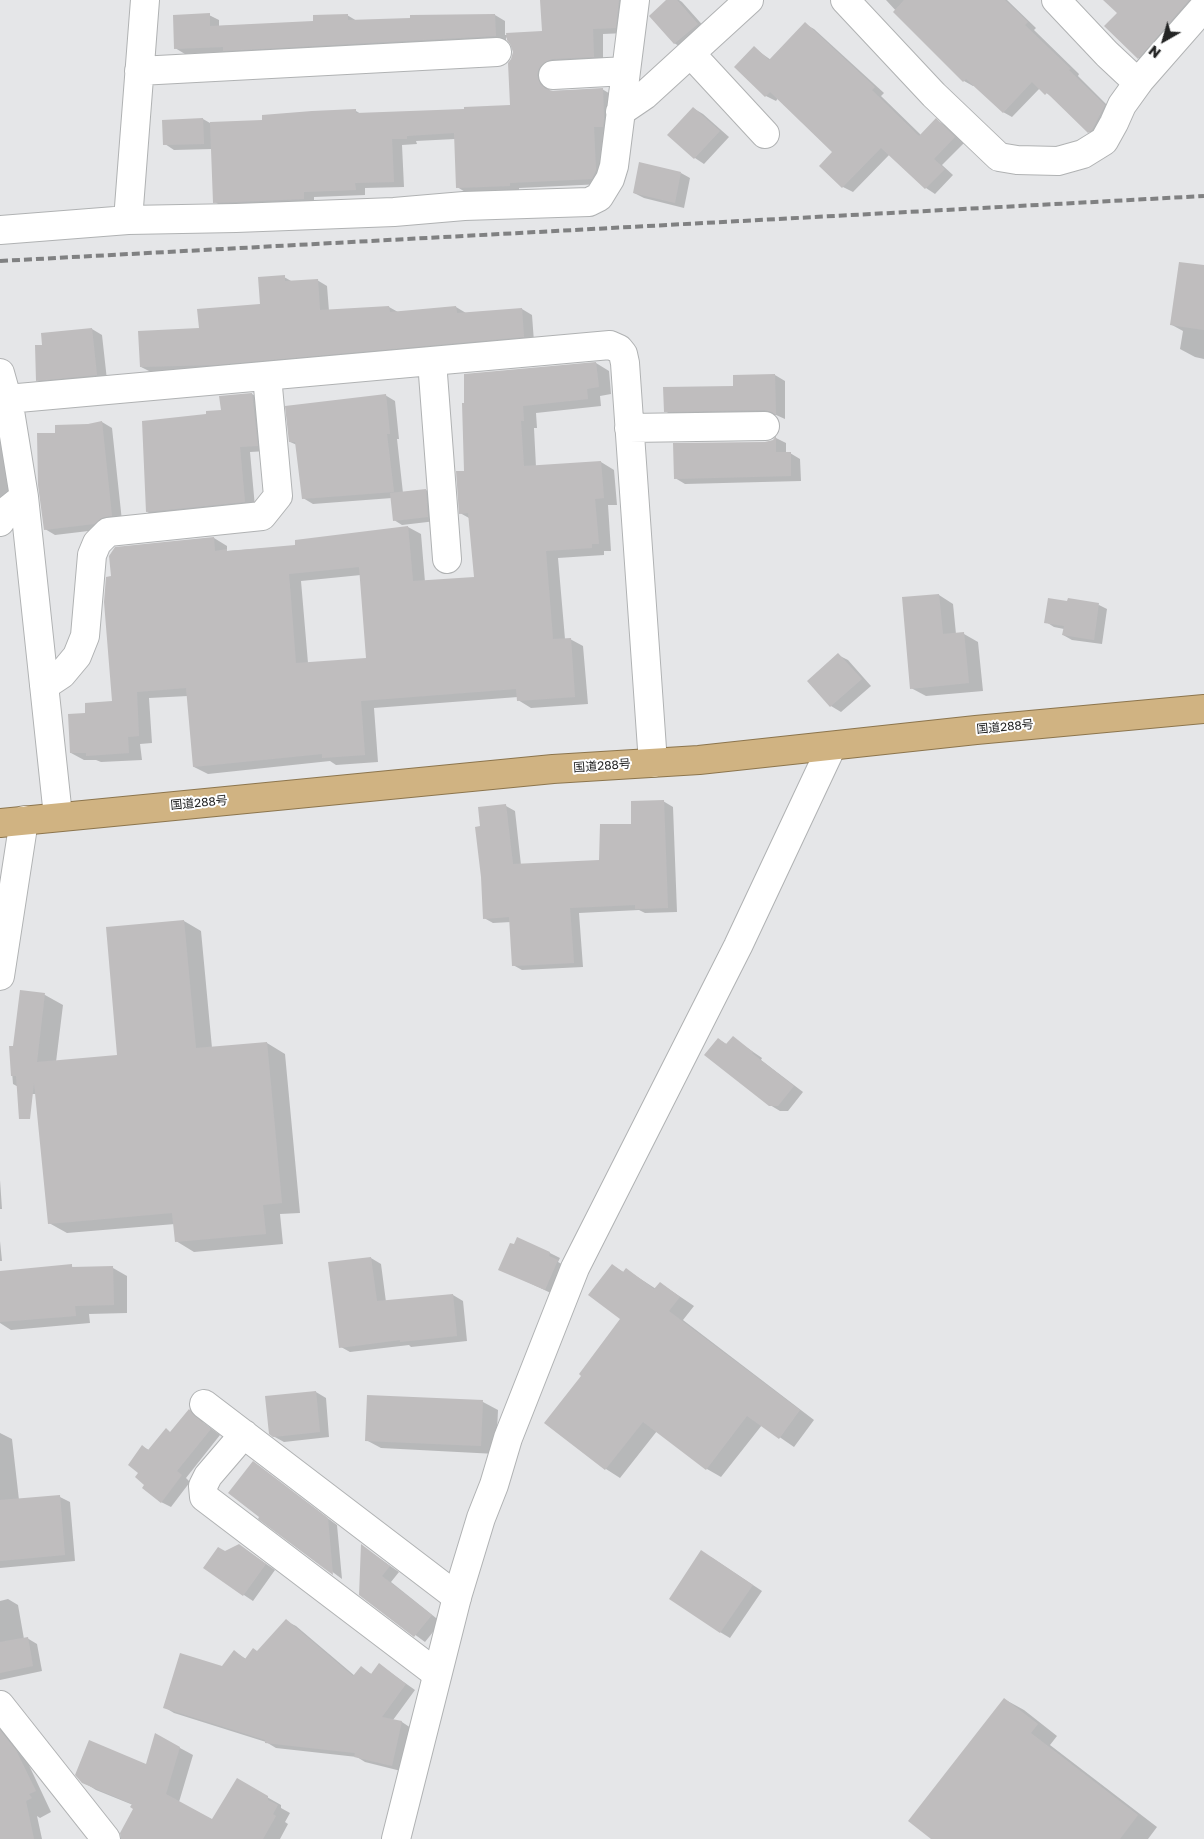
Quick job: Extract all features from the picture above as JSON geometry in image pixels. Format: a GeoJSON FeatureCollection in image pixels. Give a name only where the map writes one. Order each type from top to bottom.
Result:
{"type":"FeatureCollection","features":[{"type":"Feature","properties":{"kind":"highway","name":"国道288号"},"geometry":{"type":"LineString","coordinates":[[11,821],[553,769],[832,746],[976,730],[1204,709]]}},
{"type":"Feature","properties":{"kind":"street"},"geometry":{"type":"LineString","coordinates":[[128,220],[145,0]]}},
{"type":"Feature","properties":{"kind":"street"},"geometry":{"type":"LineString","coordinates":[[0,230],[128,220],[266,217],[394,212],[464,206],[589,202],[599,197],[610,179],[614,166],[635,0]]}},
{"type":"Feature","properties":{"kind":"street"},"geometry":{"type":"LineString","coordinates":[[620,112],[645,96],[749,0]]}},
{"type":"Feature","properties":{"kind":"street"},"geometry":{"type":"LineString","coordinates":[[845,0],[934,95],[1000,157],[1018,160],[1058,160],[1083,154],[1104,141],[1122,105],[1138,82],[1204,7]]}},
{"type":"Feature","properties":{"kind":"street"},"geometry":{"type":"LineString","coordinates":[[1056,0],[1107,54],[1138,82]]}},
{"type":"Feature","properties":{"kind":"street"},"geometry":{"type":"LineString","coordinates":[[139,71],[497,52]]}},
{"type":"Feature","properties":{"kind":"street"},"geometry":{"type":"LineString","coordinates":[[691,54],[766,134]]}},
{"type":"Feature","properties":{"kind":"street"},"geometry":{"type":"LineString","coordinates":[[553,75],[626,71]]}},
{"type":"Feature","properties":{"kind":"street"},"geometry":{"type":"LineString","coordinates":[[7,399],[610,345],[619,349],[623,354],[653,762]]}},
{"type":"Feature","properties":{"kind":"street"},"geometry":{"type":"LineString","coordinates":[[432,361],[447,559]]}},
{"type":"Feature","properties":{"kind":"street"},"geometry":{"type":"LineString","coordinates":[[0,373],[7,399],[24,497],[58,816]]}},
{"type":"Feature","properties":{"kind":"street"},"geometry":{"type":"LineString","coordinates":[[44,686],[62,674],[77,656],[85,636],[92,555],[97,543],[108,532],[262,516],[278,496],[268,376]]}},
{"type":"Feature","properties":{"kind":"street"},"geometry":{"type":"LineString","coordinates":[[629,428],[765,426]]}},
{"type":"Feature","properties":{"kind":"street"},"geometry":{"type":"LineString","coordinates":[[0,522],[9,509],[24,497]]}},
{"type":"Feature","properties":{"kind":"street"},"geometry":{"type":"LineString","coordinates":[[396,1839],[457,1597],[481,1518],[494,1485],[508,1438],[575,1268],[738,946],[832,746]]}},
{"type":"Feature","properties":{"kind":"street"},"geometry":{"type":"LineString","coordinates":[[0,862],[11,821]]}},
{"type":"Feature","properties":{"kind":"street"},"geometry":{"type":"LineString","coordinates":[[0,976],[11,821]]}},
{"type":"Feature","properties":{"kind":"street"},"geometry":{"type":"LineString","coordinates":[[204,1404],[457,1597]]}},
{"type":"Feature","properties":{"kind":"street"},"geometry":{"type":"LineString","coordinates":[[244,1434],[208,1476],[204,1486],[204,1497],[437,1674]]}},
{"type":"Feature","properties":{"kind":"street"},"geometry":{"type":"LineString","coordinates":[[0,1705],[106,1839]]}},
{"type":"Feature","properties":{"kind":"building"},"geometry":{"type":"Polygon","coordinates":[[[540,0],[619,0],[616,28],[593,29],[594,57],[552,59],[545,62],[539,68],[537,75],[540,84],[546,89],[553,91],[603,88],[604,119],[603,127],[594,127],[596,170],[592,179],[510,183],[510,186],[456,188],[454,133],[407,136],[407,139],[392,139],[394,182],[355,183],[356,190],[304,192],[304,199],[213,203],[210,122],[262,120],[262,115],[312,111],[356,109],[356,113],[464,109],[464,107],[510,105],[508,63],[513,52],[506,33],[542,31],[540,0]]]}},
{"type":"Feature","properties":{"kind":"building"},"geometry":{"type":"Polygon","coordinates":[[[666,0],[677,0],[698,24],[674,44],[649,16],[666,0]]]}},
{"type":"Feature","properties":{"kind":"building"},"geometry":{"type":"Polygon","coordinates":[[[904,0],[1005,0],[1028,22],[1025,25],[1105,105],[1092,130],[1088,133],[1047,93],[1045,95],[1032,82],[1003,113],[966,79],[963,82],[893,12],[904,0]]]}},
{"type":"Feature","properties":{"kind":"building"},"geometry":{"type":"Polygon","coordinates":[[[1103,0],[1189,0],[1138,59],[1104,26],[1117,13],[1103,0]]]}},
{"type":"Feature","properties":{"kind":"building"},"geometry":{"type":"Polygon","coordinates":[[[210,13],[210,26],[313,21],[313,15],[348,14],[348,20],[410,18],[410,15],[495,14],[496,36],[223,51],[223,47],[174,49],[173,15],[210,13]]]}},
{"type":"Feature","properties":{"kind":"building"},"geometry":{"type":"Polygon","coordinates":[[[805,22],[875,87],[872,90],[919,136],[936,118],[955,137],[934,159],[945,169],[925,189],[881,148],[842,188],[819,166],[832,152],[770,92],[765,97],[734,67],[754,46],[769,60],[805,22]]]}},
{"type":"Feature","properties":{"kind":"building"},"geometry":{"type":"Polygon","coordinates":[[[693,107],[720,131],[694,159],[667,135],[693,107]]]}},
{"type":"Feature","properties":{"kind":"building"},"geometry":{"type":"Polygon","coordinates":[[[203,118],[204,144],[163,145],[162,120],[203,118]]]}},
{"type":"Feature","properties":{"kind":"building"},"geometry":{"type":"Polygon","coordinates":[[[639,162],[681,172],[675,203],[633,193],[639,162]]]}},
{"type":"Feature","properties":{"kind":"building"},"geometry":{"type":"Polygon","coordinates":[[[1179,262],[1204,265],[1204,330],[1170,325],[1179,262]]]}},
{"type":"Feature","properties":{"kind":"building"},"geometry":{"type":"Polygon","coordinates":[[[285,275],[285,281],[318,279],[320,310],[389,306],[390,312],[456,306],[457,313],[522,308],[524,337],[216,365],[140,367],[138,331],[199,328],[197,309],[260,304],[258,277],[285,275]]]}},
{"type":"Feature","properties":{"kind":"building"},"geometry":{"type":"Polygon","coordinates":[[[92,328],[97,375],[36,381],[35,345],[42,345],[41,333],[92,328]]]}},
{"type":"Feature","properties":{"kind":"building"},"geometry":{"type":"Polygon","coordinates":[[[596,362],[599,387],[587,389],[588,399],[523,406],[524,421],[521,421],[524,466],[601,461],[604,498],[595,499],[599,544],[592,544],[592,548],[546,551],[553,639],[571,638],[575,697],[517,701],[516,689],[361,701],[365,755],[322,758],[322,754],[193,767],[186,688],[137,692],[139,736],[128,737],[129,753],[86,756],[86,753],[70,753],[68,714],[85,713],[85,703],[112,701],[104,602],[106,577],[111,576],[109,556],[115,547],[214,537],[215,551],[227,549],[227,551],[295,545],[295,540],[408,526],[413,581],[474,577],[468,513],[459,514],[456,471],[464,471],[462,403],[464,403],[464,374],[596,362]],[[359,567],[289,574],[296,663],[366,658],[359,567]]]}},
{"type":"Feature","properties":{"kind":"building"},"geometry":{"type":"Polygon","coordinates":[[[775,374],[776,415],[765,410],[664,412],[663,387],[733,386],[733,375],[775,374]]]}},
{"type":"Feature","properties":{"kind":"building"},"geometry":{"type":"Polygon","coordinates":[[[252,393],[258,446],[240,447],[245,502],[146,512],[142,421],[206,414],[206,411],[221,410],[219,396],[252,393]]]}},
{"type":"Feature","properties":{"kind":"building"},"geometry":{"type":"Polygon","coordinates":[[[386,394],[390,434],[387,434],[394,492],[302,499],[295,442],[289,442],[285,406],[386,394]]]}},
{"type":"Feature","properties":{"kind":"building"},"geometry":{"type":"Polygon","coordinates":[[[102,421],[112,516],[106,517],[94,524],[44,530],[38,485],[37,433],[55,433],[55,425],[88,424],[102,421]]]}},
{"type":"Feature","properties":{"kind":"building"},"geometry":{"type":"Polygon","coordinates":[[[776,436],[776,452],[791,452],[791,476],[674,479],[673,443],[765,442],[773,440],[776,436]]]}},
{"type":"Feature","properties":{"kind":"building"},"geometry":{"type":"Polygon","coordinates":[[[426,489],[428,517],[393,521],[390,493],[426,489]]]}},
{"type":"Feature","properties":{"kind":"building"},"geometry":{"type":"Polygon","coordinates":[[[939,594],[943,634],[964,632],[969,683],[910,689],[902,597],[939,594]]]}},
{"type":"Feature","properties":{"kind":"building"},"geometry":{"type":"Polygon","coordinates":[[[1048,598],[1067,601],[1068,598],[1099,603],[1094,640],[1062,635],[1064,626],[1044,623],[1048,598]]]}},
{"type":"Feature","properties":{"kind":"building"},"geometry":{"type":"Polygon","coordinates":[[[838,653],[862,679],[830,707],[807,681],[838,653]]]}},
{"type":"Feature","properties":{"kind":"building"},"geometry":{"type":"Polygon","coordinates":[[[664,800],[668,908],[635,909],[635,905],[570,908],[574,963],[512,966],[509,917],[483,919],[481,877],[475,827],[480,826],[478,807],[506,804],[513,864],[599,860],[600,824],[631,824],[631,801],[664,800]]]}},
{"type":"Feature","properties":{"kind":"building"},"geometry":{"type":"Polygon","coordinates":[[[184,920],[196,1048],[267,1042],[282,1203],[263,1205],[266,1234],[175,1242],[172,1213],[48,1224],[34,1083],[30,1119],[19,1119],[16,1076],[11,1076],[9,1046],[13,1046],[20,990],[45,993],[37,1062],[117,1055],[106,927],[184,920]]]}},
{"type":"Feature","properties":{"kind":"building"},"geometry":{"type":"Polygon","coordinates":[[[733,1036],[794,1086],[778,1106],[769,1106],[704,1055],[718,1038],[726,1044],[733,1036]]]}},
{"type":"Feature","properties":{"kind":"building"},"geometry":{"type":"Polygon","coordinates":[[[517,1237],[550,1252],[549,1256],[558,1260],[545,1290],[498,1270],[510,1243],[514,1244],[517,1237]]]}},
{"type":"Feature","properties":{"kind":"building"},"geometry":{"type":"Polygon","coordinates":[[[371,1257],[377,1301],[453,1294],[457,1336],[400,1342],[400,1340],[339,1348],[328,1262],[371,1257]]]}},
{"type":"Feature","properties":{"kind":"building"},"geometry":{"type":"Polygon","coordinates":[[[72,1264],[72,1267],[113,1266],[114,1305],[75,1306],[76,1316],[0,1322],[0,1271],[72,1264]]]}},
{"type":"Feature","properties":{"kind":"building"},"geometry":{"type":"Polygon","coordinates":[[[612,1264],[623,1272],[626,1268],[654,1289],[660,1282],[680,1297],[669,1311],[800,1410],[779,1439],[747,1416],[706,1470],[643,1422],[605,1470],[544,1423],[581,1376],[579,1374],[620,1319],[588,1295],[612,1264]]]}},
{"type":"Feature","properties":{"kind":"building"},"geometry":{"type":"Polygon","coordinates":[[[316,1391],[320,1432],[273,1437],[269,1434],[265,1396],[316,1391]]]}},
{"type":"Feature","properties":{"kind":"building"},"geometry":{"type":"Polygon","coordinates":[[[367,1395],[483,1400],[481,1446],[365,1441],[367,1395]]]}},
{"type":"Feature","properties":{"kind":"building"},"geometry":{"type":"Polygon","coordinates":[[[189,1409],[211,1429],[177,1471],[182,1475],[161,1503],[142,1488],[144,1485],[135,1477],[138,1473],[128,1465],[142,1445],[148,1450],[166,1428],[170,1432],[189,1409]]]}},
{"type":"Feature","properties":{"kind":"building"},"geometry":{"type":"Polygon","coordinates":[[[253,1461],[328,1518],[333,1575],[258,1519],[259,1517],[228,1493],[253,1461]]]}},
{"type":"Feature","properties":{"kind":"building"},"geometry":{"type":"Polygon","coordinates":[[[60,1495],[65,1555],[0,1561],[0,1500],[60,1495]]]}},
{"type":"Feature","properties":{"kind":"building"},"geometry":{"type":"Polygon","coordinates":[[[239,1544],[266,1564],[243,1596],[203,1568],[218,1547],[225,1551],[239,1544]]]}},
{"type":"Feature","properties":{"kind":"building"},"geometry":{"type":"Polygon","coordinates":[[[361,1544],[390,1566],[382,1576],[432,1615],[414,1637],[359,1595],[361,1544]]]}},
{"type":"Feature","properties":{"kind":"building"},"geometry":{"type":"Polygon","coordinates":[[[701,1550],[753,1585],[720,1633],[669,1599],[701,1550]]]}},
{"type":"Feature","properties":{"kind":"building"},"geometry":{"type":"Polygon","coordinates":[[[286,1619],[353,1676],[361,1666],[371,1674],[379,1663],[406,1684],[382,1717],[402,1721],[392,1766],[354,1757],[355,1753],[265,1743],[265,1740],[163,1708],[180,1653],[222,1666],[234,1650],[245,1659],[253,1648],[257,1651],[286,1619]]]}},
{"type":"Feature","properties":{"kind":"building"},"geometry":{"type":"Polygon","coordinates":[[[28,1637],[33,1666],[0,1673],[0,1642],[28,1637]]]}},
{"type":"Feature","properties":{"kind":"building"},"geometry":{"type":"Polygon","coordinates":[[[1004,1698],[1038,1724],[1031,1733],[1138,1815],[1120,1839],[931,1839],[908,1821],[1004,1698]]]}},
{"type":"Feature","properties":{"kind":"building"},"geometry":{"type":"Polygon","coordinates":[[[0,1730],[16,1750],[36,1791],[29,1794],[32,1798],[26,1801],[34,1839],[0,1839],[0,1730]]]}},
{"type":"Feature","properties":{"kind":"building"},"geometry":{"type":"Polygon","coordinates":[[[155,1733],[180,1747],[166,1794],[212,1819],[237,1778],[268,1796],[268,1800],[278,1805],[273,1814],[276,1816],[263,1839],[121,1839],[120,1833],[133,1809],[130,1807],[132,1804],[82,1783],[75,1775],[89,1740],[146,1764],[155,1733]]]}},
{"type":"Feature","properties":{"kind":"railway"},"geometry":{"type":"LineString","coordinates":[[0,261],[1204,196]]}}]}
